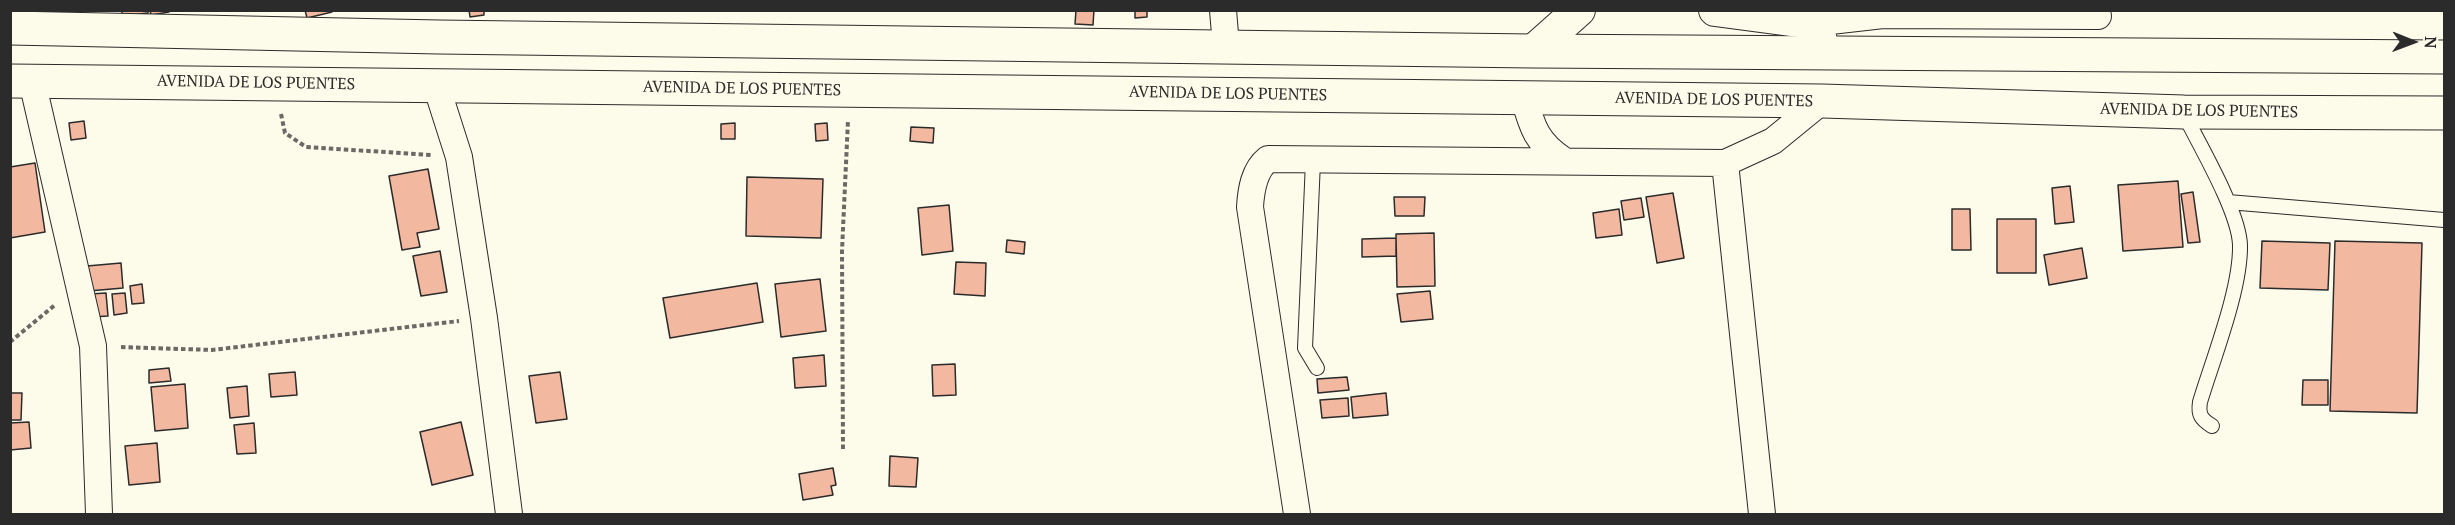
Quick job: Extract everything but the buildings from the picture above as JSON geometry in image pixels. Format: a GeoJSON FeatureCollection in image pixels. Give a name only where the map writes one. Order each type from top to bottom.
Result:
{"type":"FeatureCollection","features":[{"type":"Feature","properties":{"kind":"main road"},"geometry":{"type":"LineString","coordinates":[[10,28],[52,20],[427,37],[1533,51],[2445,57]]}},
{"type":"Feature","properties":{"kind":"main road","name":"AVENIDA DE LOS PUENTES"},"geometry":{"type":"LineString","coordinates":[[21,81],[1822,101],[2184,112],[2445,113]]}},
{"type":"Feature","properties":{"kind":"street"},"geometry":{"type":"LineString","coordinates":[[1223,10],[1226,46]]}},
{"type":"Feature","properties":{"kind":"street"},"geometry":{"type":"LineString","coordinates":[[1533,51],[1579,10]]}},
{"type":"Feature","properties":{"kind":"street"},"geometry":{"type":"LineString","coordinates":[[1715,10],[1813,23],[1883,15],[2098,13],[2090,55]]}},
{"type":"Feature","properties":{"kind":"street"},"geometry":{"type":"LineString","coordinates":[[1813,23],[1818,29],[1824,53]]}},
{"type":"Feature","properties":{"kind":"street"},"geometry":{"type":"LineString","coordinates":[[21,81],[93,346],[99,514]]}},
{"type":"Feature","properties":{"kind":"street"},"geometry":{"type":"LineString","coordinates":[[435,85],[459,157],[484,318],[509,514]]}},
{"type":"Feature","properties":{"kind":"street"},"geometry":{"type":"LineString","coordinates":[[1524,98],[1531,124],[1547,150],[1563,160]]}},
{"type":"Feature","properties":{"kind":"street"},"geometry":{"type":"LineString","coordinates":[[1297,514],[1250,207],[1256,178],[1262,164],[1268,159],[1725,163],[1773,141],[1822,101]]}},
{"type":"Feature","properties":{"kind":"street"},"geometry":{"type":"LineString","coordinates":[[1725,163],[1762,514]]}},
{"type":"Feature","properties":{"kind":"lane"},"geometry":{"type":"LineString","coordinates":[[2184,112],[2228,202],[2240,244],[2234,288],[2200,402],[2199,413],[2203,420],[2212,426]]}},
{"type":"Feature","properties":{"kind":"lane"},"geometry":{"type":"LineString","coordinates":[[1313,161],[1305,348],[1317,368]]}},
{"type":"Feature","properties":{"kind":"lane"},"geometry":{"type":"LineString","coordinates":[[2228,202],[2445,220]]}},
{"type":"Feature","properties":{"kind":"path"},"geometry":{"type":"LineString","coordinates":[[274,84],[285,133],[306,147],[459,157]]}},
{"type":"Feature","properties":{"kind":"path"},"geometry":{"type":"LineString","coordinates":[[843,449],[842,251],[848,148],[848,90]]}},
{"type":"Feature","properties":{"kind":"path"},"geometry":{"type":"LineString","coordinates":[[10,342],[41,319],[77,284]]}},
{"type":"Feature","properties":{"kind":"path"},"geometry":{"type":"LineString","coordinates":[[93,346],[212,350],[484,318]]}}]}
